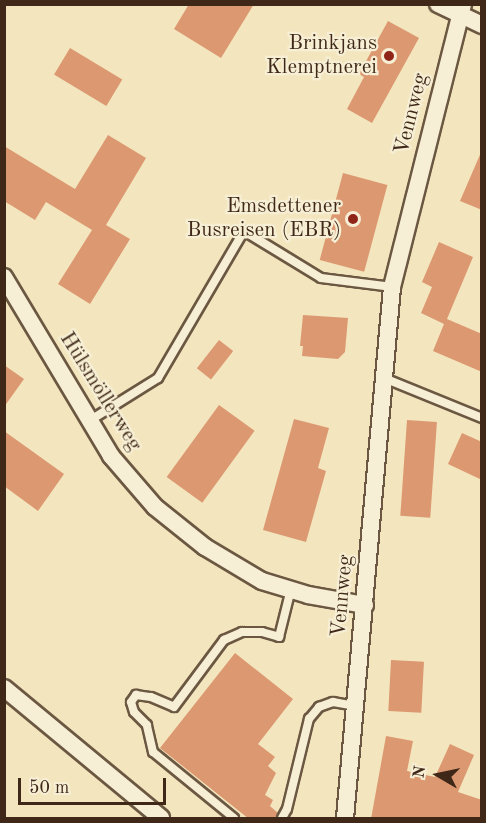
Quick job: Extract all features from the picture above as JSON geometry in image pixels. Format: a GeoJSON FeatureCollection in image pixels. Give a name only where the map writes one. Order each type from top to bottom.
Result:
{"type":"FeatureCollection","features":[{"type":"Feature","properties":{"kind":"street"},"geometry":{"type":"LineString","coordinates":[[438,4],[462,11],[482,25]]}},
{"type":"Feature","properties":{"kind":"street","name":"Vennweg"},"geometry":{"type":"LineString","coordinates":[[345,819],[392,287],[462,11]]}},
{"type":"Feature","properties":{"kind":"street","name":"Hülsmöllerweg"},"geometry":{"type":"LineString","coordinates":[[4,277],[111,456],[155,507],[205,547],[262,581],[291,590],[365,605]]}},
{"type":"Feature","properties":{"kind":"street"},"geometry":{"type":"LineString","coordinates":[[4,688],[160,819]]}},
{"type":"Feature","properties":{"kind":"lane"},"geometry":{"type":"LineString","coordinates":[[90,421],[158,378],[243,231],[321,278],[392,287]]}},
{"type":"Feature","properties":{"kind":"lane"},"geometry":{"type":"LineString","coordinates":[[384,378],[482,418]]}},
{"type":"Feature","properties":{"kind":"lane"},"geometry":{"type":"LineString","coordinates":[[234,819],[153,752],[147,725],[134,712],[131,702],[136,695],[151,697],[174,707],[224,640],[242,632],[262,632],[279,637],[291,590]]}},
{"type":"Feature","properties":{"kind":"lane"},"geometry":{"type":"LineString","coordinates":[[282,819],[287,809],[309,718],[319,707],[333,702],[356,706]]}},
{"type":"Feature","properties":{"kind":"building"},"geometry":{"type":"Polygon","coordinates":[[[189,4],[254,4],[221,58],[174,29],[189,4]]]}},
{"type":"Feature","properties":{"kind":"building","name":"Brinkjans Klemptnerei"},"geometry":{"type":"Polygon","coordinates":[[[388,21],[419,38],[372,123],[347,109],[364,77],[359,74],[388,21]]]}},
{"type":"Feature","properties":{"kind":"building"},"geometry":{"type":"Polygon","coordinates":[[[70,48],[122,79],[106,106],[54,75],[70,48]]]}},
{"type":"Feature","properties":{"kind":"building"},"geometry":{"type":"Polygon","coordinates":[[[108,135],[146,158],[106,225],[130,239],[90,304],[58,284],[92,230],[46,202],[35,220],[4,201],[4,146],[75,189],[108,135]]]}},
{"type":"Feature","properties":{"kind":"building"},"geometry":{"type":"Polygon","coordinates":[[[482,150],[482,210],[460,201],[482,150]]]}},
{"type":"Feature","properties":{"kind":"building"},"geometry":{"type":"Polygon","coordinates":[[[343,173],[387,185],[364,272],[320,260],[343,173]]]}},
{"type":"Feature","properties":{"kind":"building"},"geometry":{"type":"Polygon","coordinates":[[[439,242],[473,257],[447,319],[482,334],[482,372],[433,351],[444,324],[421,313],[432,287],[422,282],[439,242]]]}},
{"type":"Feature","properties":{"kind":"building"},"geometry":{"type":"Polygon","coordinates":[[[303,315],[348,318],[345,352],[338,359],[302,356],[303,346],[300,346],[303,315]]]}},
{"type":"Feature","properties":{"kind":"building"},"geometry":{"type":"Polygon","coordinates":[[[219,340],[233,351],[211,379],[197,368],[219,340]]]}},
{"type":"Feature","properties":{"kind":"building"},"geometry":{"type":"Polygon","coordinates":[[[4,365],[24,379],[4,407],[4,365]]]}},
{"type":"Feature","properties":{"kind":"building"},"geometry":{"type":"Polygon","coordinates":[[[219,405],[255,431],[202,503],[167,477],[219,405]]]}},
{"type":"Feature","properties":{"kind":"building"},"geometry":{"type":"Polygon","coordinates":[[[294,419],[329,428],[318,468],[326,471],[306,542],[263,530],[294,419]]]}},
{"type":"Feature","properties":{"kind":"building"},"geometry":{"type":"Polygon","coordinates":[[[407,420],[437,422],[430,518],[400,516],[407,420]]]}},
{"type":"Feature","properties":{"kind":"building"},"geometry":{"type":"Polygon","coordinates":[[[4,431],[64,474],[38,511],[4,486],[4,431]]]}},
{"type":"Feature","properties":{"kind":"building"},"geometry":{"type":"Polygon","coordinates":[[[462,433],[482,442],[482,480],[448,464],[462,433]]]}},
{"type":"Feature","properties":{"kind":"building"},"geometry":{"type":"Polygon","coordinates":[[[235,653],[293,699],[258,744],[275,757],[268,766],[276,773],[265,795],[273,800],[270,806],[278,813],[276,819],[249,819],[160,748],[235,653]]]}},
{"type":"Feature","properties":{"kind":"building"},"geometry":{"type":"Polygon","coordinates":[[[391,660],[424,662],[421,713],[388,711],[391,660]]]}},
{"type":"Feature","properties":{"kind":"building"},"geometry":{"type":"Polygon","coordinates":[[[386,736],[413,741],[407,771],[435,777],[450,744],[474,755],[458,792],[482,800],[482,819],[371,819],[386,736]]]}},
{"type":"Feature","properties":{"kind":"place","name":"Brinkjans Klemptnerei"},"geometry":{"type":"Point","coordinates":[389,56]}},
{"type":"Feature","properties":{"kind":"place","name":"Emsdettener Busreisen (EBR)"},"geometry":{"type":"Point","coordinates":[353,219]}}]}
